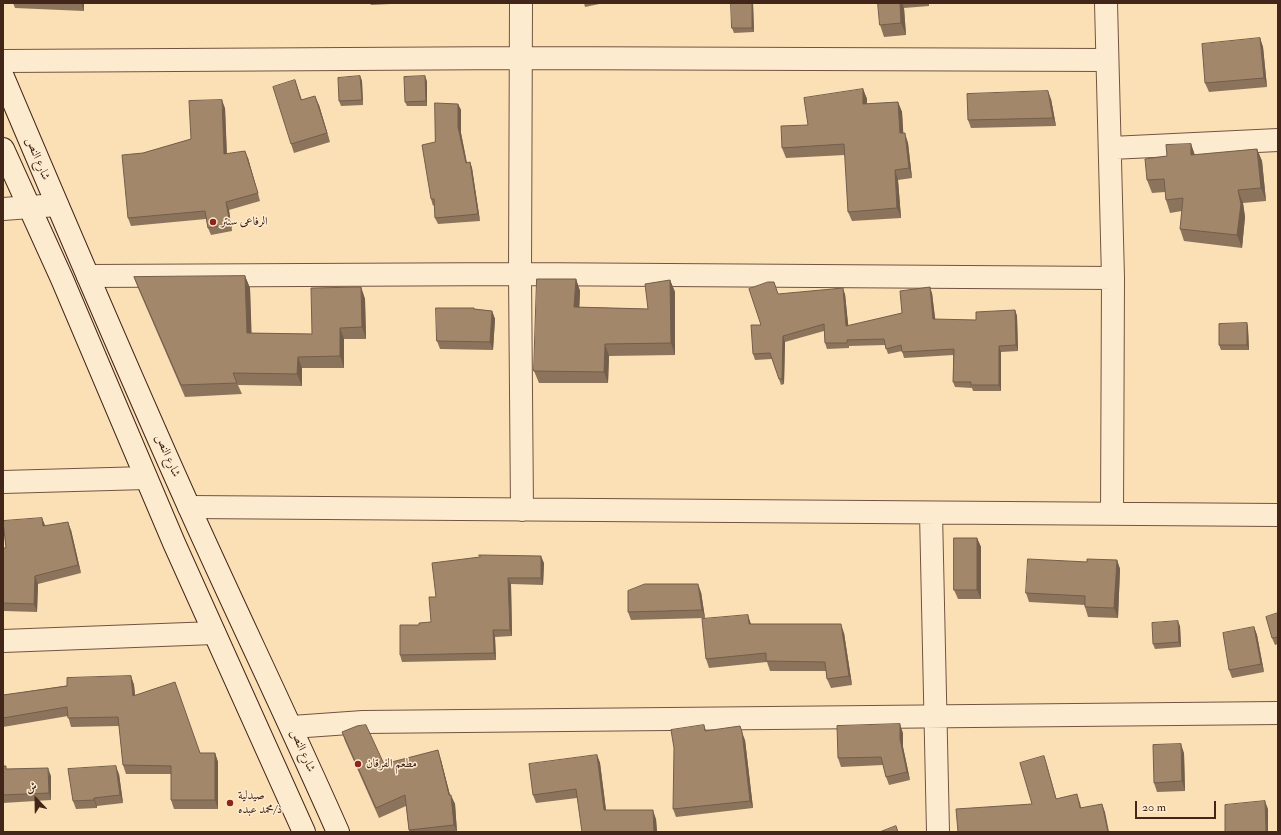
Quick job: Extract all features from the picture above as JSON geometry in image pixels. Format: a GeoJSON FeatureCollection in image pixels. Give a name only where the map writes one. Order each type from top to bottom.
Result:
{"type":"FeatureCollection","features":[{"type":"Feature","properties":{"kind":"street"},"geometry":{"type":"LineString","coordinates":[[521,3],[520,274],[522,510]]}},
{"type":"Feature","properties":{"kind":"street"},"geometry":{"type":"LineString","coordinates":[[1106,3],[1111,148],[1113,278],[1112,514]]}},
{"type":"Feature","properties":{"kind":"street"},"geometry":{"type":"LineString","coordinates":[[3,61],[520,58],[1107,60]]}},
{"type":"Feature","properties":{"kind":"street","name":"شارع النص"},"geometry":{"type":"LineString","coordinates":[[3,77],[57,205],[189,507],[292,727],[338,832]]}},
{"type":"Feature","properties":{"kind":"street"},"geometry":{"type":"LineString","coordinates":[[1111,148],[1278,140]]}},
{"type":"Feature","properties":{"kind":"street"},"geometry":{"type":"LineString","coordinates":[[3,149],[214,633],[304,832]]}},
{"type":"Feature","properties":{"kind":"street"},"geometry":{"type":"LineString","coordinates":[[3,209],[57,205]]}},
{"type":"Feature","properties":{"kind":"street"},"geometry":{"type":"LineString","coordinates":[[88,276],[520,274],[1113,278]]}},
{"type":"Feature","properties":{"kind":"street"},"geometry":{"type":"LineString","coordinates":[[3,482],[146,478]]}},
{"type":"Feature","properties":{"kind":"street"},"geometry":{"type":"LineString","coordinates":[[189,507],[1278,515]]}},
{"type":"Feature","properties":{"kind":"street"},"geometry":{"type":"LineString","coordinates":[[931,512],[938,832]]}},
{"type":"Feature","properties":{"kind":"street"},"geometry":{"type":"LineString","coordinates":[[3,641],[214,633]]}},
{"type":"Feature","properties":{"kind":"street"},"geometry":{"type":"LineString","coordinates":[[292,727],[363,722],[1278,713]]}},
{"type":"Feature","properties":{"kind":"building"},"geometry":{"type":"Polygon","coordinates":[[[731,3],[752,3],[752,28],[732,28],[731,3]]]}},
{"type":"Feature","properties":{"kind":"building"},"geometry":{"type":"Polygon","coordinates":[[[878,3],[900,3],[901,23],[880,25],[878,3]]]}},
{"type":"Feature","properties":{"kind":"building"},"geometry":{"type":"Polygon","coordinates":[[[1260,38],[1264,78],[1205,83],[1202,44],[1260,38]]]}},
{"type":"Feature","properties":{"kind":"building"},"geometry":{"type":"Polygon","coordinates":[[[360,76],[362,100],[339,101],[338,78],[360,76]]]}},
{"type":"Feature","properties":{"kind":"building"},"geometry":{"type":"Polygon","coordinates":[[[425,76],[426,101],[405,102],[404,77],[425,76]]]}},
{"type":"Feature","properties":{"kind":"building"},"geometry":{"type":"Polygon","coordinates":[[[295,80],[301,100],[315,96],[327,133],[291,144],[273,87],[295,80]]]}},
{"type":"Feature","properties":{"kind":"building"},"geometry":{"type":"Polygon","coordinates":[[[863,89],[863,104],[898,102],[900,133],[905,133],[909,168],[895,170],[897,208],[848,212],[844,144],[782,148],[781,126],[808,125],[804,98],[863,89]]]}},
{"type":"Feature","properties":{"kind":"building"},"geometry":{"type":"Polygon","coordinates":[[[1048,91],[1053,118],[968,120],[967,94],[1048,91]]]}},
{"type":"Feature","properties":{"kind":"building"},"geometry":{"type":"Polygon","coordinates":[[[222,100],[224,154],[245,151],[258,193],[226,202],[230,224],[208,228],[205,211],[128,218],[122,155],[143,153],[191,139],[189,101],[222,100]]]}},
{"type":"Feature","properties":{"kind":"building"},"geometry":{"type":"Polygon","coordinates":[[[435,103],[458,104],[458,127],[466,163],[470,162],[478,214],[435,218],[434,199],[431,199],[422,145],[435,142],[435,103]]]}},
{"type":"Feature","properties":{"kind":"building"},"geometry":{"type":"Polygon","coordinates":[[[1191,144],[1191,155],[1257,149],[1261,188],[1238,190],[1241,204],[1237,235],[1180,229],[1183,198],[1166,200],[1164,179],[1147,180],[1145,159],[1167,156],[1166,145],[1191,144]]]}},
{"type":"Feature","properties":{"kind":"building"},"geometry":{"type":"Polygon","coordinates":[[[245,276],[247,333],[312,334],[311,288],[361,287],[362,327],[340,328],[340,356],[298,357],[297,374],[233,373],[237,383],[181,385],[134,277],[245,276]]]}},
{"type":"Feature","properties":{"kind":"building"},"geometry":{"type":"Polygon","coordinates":[[[537,279],[576,279],[574,307],[648,309],[645,284],[670,280],[671,343],[605,344],[604,372],[534,371],[537,279]]]}},
{"type":"Feature","properties":{"kind":"building"},"geometry":{"type":"Polygon","coordinates":[[[768,282],[774,282],[778,294],[843,288],[846,326],[902,313],[900,291],[930,287],[933,319],[976,320],[976,312],[1015,310],[1016,345],[999,346],[999,385],[971,385],[971,382],[953,382],[954,349],[902,352],[901,345],[886,349],[884,339],[847,340],[847,343],[825,343],[824,324],[783,336],[782,379],[779,379],[770,353],[753,354],[751,325],[761,325],[749,289],[768,282]]]}},
{"type":"Feature","properties":{"kind":"building"},"geometry":{"type":"Polygon","coordinates":[[[436,308],[474,308],[492,311],[490,342],[437,341],[436,308]]]}},
{"type":"Feature","properties":{"kind":"building"},"geometry":{"type":"Polygon","coordinates":[[[1247,323],[1247,345],[1219,345],[1219,324],[1247,323]]]}},
{"type":"Feature","properties":{"kind":"building"},"geometry":{"type":"Polygon","coordinates":[[[42,518],[43,526],[68,522],[78,565],[35,576],[34,604],[3,603],[3,548],[6,548],[3,521],[42,518]]]}},
{"type":"Feature","properties":{"kind":"building"},"geometry":{"type":"Polygon","coordinates":[[[954,538],[977,538],[977,590],[954,590],[954,538]]]}},
{"type":"Feature","properties":{"kind":"building"},"geometry":{"type":"Polygon","coordinates":[[[479,555],[541,556],[541,578],[508,578],[510,630],[493,630],[494,653],[400,655],[400,625],[419,625],[419,623],[431,622],[429,597],[436,597],[432,563],[480,557],[479,555]]]}},
{"type":"Feature","properties":{"kind":"building"},"geometry":{"type":"Polygon","coordinates":[[[1028,559],[1087,562],[1087,559],[1117,560],[1114,608],[1085,607],[1085,596],[1026,593],[1028,559]]]}},
{"type":"Feature","properties":{"kind":"building"},"geometry":{"type":"Polygon","coordinates":[[[645,584],[698,584],[702,610],[628,612],[628,591],[645,584]]]}},
{"type":"Feature","properties":{"kind":"building"},"geometry":{"type":"Polygon","coordinates":[[[1278,613],[1278,637],[1272,638],[1266,617],[1278,613]]]}},
{"type":"Feature","properties":{"kind":"building"},"geometry":{"type":"Polygon","coordinates":[[[748,615],[749,624],[841,624],[849,676],[827,679],[825,662],[766,661],[766,653],[706,659],[702,619],[748,615]]]}},
{"type":"Feature","properties":{"kind":"building"},"geometry":{"type":"Polygon","coordinates":[[[1178,621],[1179,642],[1153,644],[1152,623],[1178,621]]]}},
{"type":"Feature","properties":{"kind":"building"},"geometry":{"type":"Polygon","coordinates":[[[1254,627],[1261,664],[1229,670],[1223,633],[1254,627]]]}},
{"type":"Feature","properties":{"kind":"building"},"geometry":{"type":"Polygon","coordinates":[[[131,676],[133,696],[175,682],[200,753],[215,753],[215,800],[171,800],[171,766],[123,765],[118,717],[68,718],[67,707],[3,718],[3,695],[67,686],[67,678],[131,676]]]}},
{"type":"Feature","properties":{"kind":"building"},"geometry":{"type":"Polygon","coordinates":[[[900,724],[900,739],[907,772],[886,777],[881,757],[838,758],[837,726],[900,724]]]}},
{"type":"Feature","properties":{"kind":"building"},"geometry":{"type":"Polygon","coordinates":[[[366,725],[384,764],[438,750],[449,795],[451,795],[454,825],[409,830],[405,795],[376,808],[342,732],[357,726],[366,725]]]}},
{"type":"Feature","properties":{"kind":"building"},"geometry":{"type":"Polygon","coordinates":[[[704,725],[705,731],[740,726],[750,801],[673,809],[674,748],[671,730],[704,725]]]}},
{"type":"Feature","properties":{"kind":"building"},"geometry":{"type":"Polygon","coordinates":[[[1181,744],[1182,781],[1154,783],[1153,745],[1181,744]]]}},
{"type":"Feature","properties":{"kind":"building"},"geometry":{"type":"Polygon","coordinates":[[[597,755],[604,810],[653,810],[654,832],[582,832],[576,789],[533,795],[529,764],[597,755]]]}},
{"type":"Feature","properties":{"kind":"building"},"geometry":{"type":"Polygon","coordinates":[[[1044,756],[1056,799],[1077,794],[1080,808],[1102,804],[1108,832],[958,832],[956,809],[1032,804],[1020,763],[1044,756]]]}},
{"type":"Feature","properties":{"kind":"building"},"geometry":{"type":"Polygon","coordinates":[[[3,766],[6,766],[6,769],[48,768],[49,793],[3,795],[3,766]]]}},
{"type":"Feature","properties":{"kind":"building"},"geometry":{"type":"Polygon","coordinates":[[[116,766],[120,795],[94,798],[94,800],[73,801],[68,769],[116,766]]]}},
{"type":"Feature","properties":{"kind":"building"},"geometry":{"type":"Polygon","coordinates":[[[1265,801],[1266,832],[1225,832],[1225,805],[1265,801]]]}},
{"type":"Feature","properties":{"kind":"building"},"geometry":{"type":"Polygon","coordinates":[[[896,826],[898,832],[880,832],[896,826]]]}},
{"type":"Feature","properties":{"kind":"place","name":"الرفاعى سنتر"},"geometry":{"type":"Point","coordinates":[213,222]}},
{"type":"Feature","properties":{"kind":"place","name":"مطعم الفرقان"},"geometry":{"type":"Point","coordinates":[358,764]}},
{"type":"Feature","properties":{"kind":"place","name":"صيدلية د/محمد عبده"},"geometry":{"type":"Point","coordinates":[230,803]}}]}
